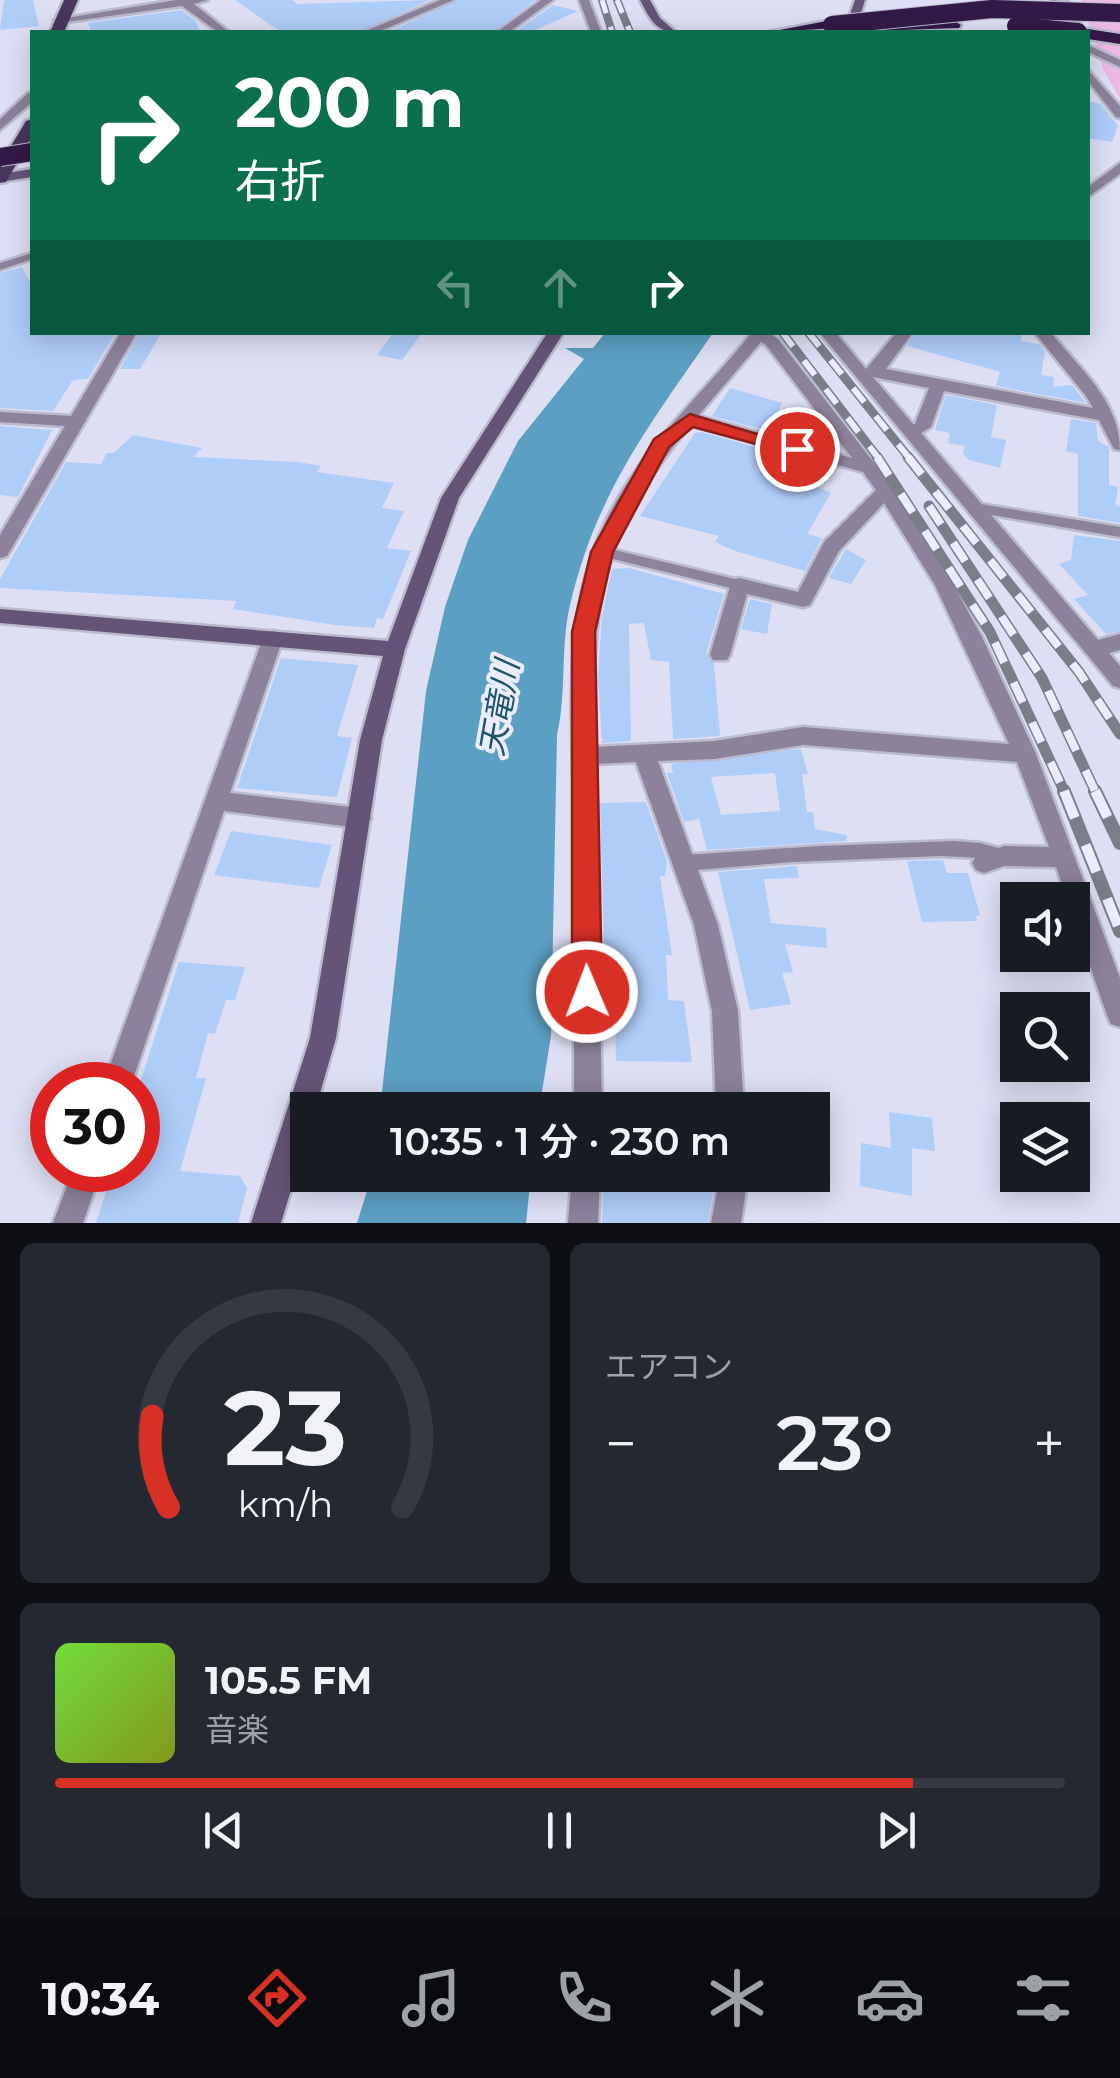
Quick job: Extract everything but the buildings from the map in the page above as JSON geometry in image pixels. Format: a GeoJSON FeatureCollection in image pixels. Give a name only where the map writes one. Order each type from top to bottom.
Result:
{"type":"FeatureCollection","features":[{"type":"Feature","properties":{"kind":"highway"},"geometry":{"type":"LineString","coordinates":[[851,30],[998,0]]}},
{"type":"Feature","properties":{"kind":"highway"},"geometry":{"type":"LineString","coordinates":[[853,30],[992,9],[1120,13]]}},
{"type":"Feature","properties":{"kind":"highway"},"geometry":{"type":"LineString","coordinates":[[856,30],[967,19],[1120,22]]}},
{"type":"Feature","properties":{"kind":"highway"},"geometry":{"type":"LineString","coordinates":[[868,30],[981,25],[1051,30]]}},
{"type":"Feature","properties":{"kind":"highway"},"geometry":{"type":"LineString","coordinates":[[1090,34],[1120,39]]}},
{"type":"Feature","properties":{"kind":"highway"},"geometry":{"type":"LineString","coordinates":[[0,145],[30,140]]}},
{"type":"Feature","properties":{"kind":"highway"},"geometry":{"type":"LineString","coordinates":[[0,157],[30,152]]}},
{"type":"Feature","properties":{"kind":"main road"},"geometry":{"type":"LineString","coordinates":[[58,26],[71,0]]}},
{"type":"Feature","properties":{"kind":"main road"},"geometry":{"type":"LineString","coordinates":[[0,178],[30,127]]}},
{"type":"Feature","properties":{"kind":"street"},"geometry":{"type":"LineString","coordinates":[[58,26],[203,0]]}},
{"type":"Feature","properties":{"kind":"street"},"geometry":{"type":"LineString","coordinates":[[375,30],[449,0]]}},
{"type":"Feature","properties":{"kind":"street"},"geometry":{"type":"LineString","coordinates":[[505,30],[548,0]]}},
{"type":"Feature","properties":{"kind":"street"},"geometry":{"type":"LineString","coordinates":[[584,0],[595,30]]}},
{"type":"Feature","properties":{"kind":"street"},"geometry":{"type":"LineString","coordinates":[[645,0],[656,20],[668,30]]}},
{"type":"Feature","properties":{"kind":"street"},"geometry":{"type":"LineString","coordinates":[[846,30],[860,0]]}},
{"type":"Feature","properties":{"kind":"street"},"geometry":{"type":"LineString","coordinates":[[1044,0],[1053,30]]}},
{"type":"Feature","properties":{"kind":"street"},"geometry":{"type":"LineString","coordinates":[[1056,0],[1064,4],[1078,30]]}},
{"type":"Feature","properties":{"kind":"street"},"geometry":{"type":"LineString","coordinates":[[183,1],[221,30]]}},
{"type":"Feature","properties":{"kind":"street"},"geometry":{"type":"LineString","coordinates":[[1090,49],[1120,64]]}},
{"type":"Feature","properties":{"kind":"street"},"geometry":{"type":"LineString","coordinates":[[1090,76],[1120,114]]}},
{"type":"Feature","properties":{"kind":"street"},"geometry":{"type":"LineString","coordinates":[[0,126],[30,98]]}},
{"type":"Feature","properties":{"kind":"street"},"geometry":{"type":"LineString","coordinates":[[1090,191],[1120,167]]}},
{"type":"Feature","properties":{"kind":"street"},"geometry":{"type":"LineString","coordinates":[[0,178],[30,173]]}},
{"type":"Feature","properties":{"kind":"street"},"geometry":{"type":"LineString","coordinates":[[0,551],[127,335]]}},
{"type":"Feature","properties":{"kind":"street"},"geometry":{"type":"LineString","coordinates":[[266,1223],[323,1038],[371,740],[395,649],[450,498],[554,335]]}},
{"type":"Feature","properties":{"kind":"street"},"geometry":{"type":"LineString","coordinates":[[588,1092],[584,632],[602,552],[662,444],[690,420],[757,335]]}},
{"type":"Feature","properties":{"kind":"street"},"geometry":{"type":"LineString","coordinates":[[762,335],[772,342],[886,490],[945,585],[1025,754],[1120,1016]]}},
{"type":"Feature","properties":{"kind":"street"},"geometry":{"type":"LineString","coordinates":[[829,335],[868,373],[909,431],[1120,680]]}},
{"type":"Feature","properties":{"kind":"street"},"geometry":{"type":"LineString","coordinates":[[868,373],[903,335]]}},
{"type":"Feature","properties":{"kind":"street"},"geometry":{"type":"LineString","coordinates":[[1043,335],[1094,394],[1111,419],[1120,444]]}},
{"type":"Feature","properties":{"kind":"street"},"geometry":{"type":"LineString","coordinates":[[868,373],[1111,419]]}},
{"type":"Feature","properties":{"kind":"street"},"geometry":{"type":"LineString","coordinates":[[909,431],[922,428],[938,385]]}},
{"type":"Feature","properties":{"kind":"street"},"geometry":{"type":"LineString","coordinates":[[0,418],[75,421]]}},
{"type":"Feature","properties":{"kind":"street"},"geometry":{"type":"LineString","coordinates":[[690,420],[869,468]]}},
{"type":"Feature","properties":{"kind":"street"},"geometry":{"type":"LineString","coordinates":[[720,654],[739,585],[803,600],[830,548],[886,490]]}},
{"type":"Feature","properties":{"kind":"street"},"geometry":{"type":"LineString","coordinates":[[0,616],[395,649]]}},
{"type":"Feature","properties":{"kind":"street"},"geometry":{"type":"LineString","coordinates":[[125,1062],[273,638]]}},
{"type":"Feature","properties":{"kind":"street"},"geometry":{"type":"LineString","coordinates":[[1095,649],[1120,642]]}},
{"type":"Feature","properties":{"kind":"street"},"geometry":{"type":"LineString","coordinates":[[584,756],[714,750],[803,736],[1025,754]]}},
{"type":"Feature","properties":{"kind":"street"},"geometry":{"type":"LineString","coordinates":[[644,754],[706,925],[725,1011],[729,1092]]}},
{"type":"Feature","properties":{"kind":"street"},"geometry":{"type":"LineString","coordinates":[[216,801],[359,818]]}},
{"type":"Feature","properties":{"kind":"street"},"geometry":{"type":"LineString","coordinates":[[994,859],[1064,856]]}},
{"type":"Feature","properties":{"kind":"street"},"geometry":{"type":"LineString","coordinates":[[68,1223],[79,1192]]}},
{"type":"Feature","properties":{"kind":"street"},"geometry":{"type":"LineString","coordinates":[[584,1223],[585,1192]]}},
{"type":"Feature","properties":{"kind":"street"},"geometry":{"type":"LineString","coordinates":[[726,1223],[731,1192]]}},
{"type":"Feature","properties":{"kind":"lane"},"geometry":{"type":"LineString","coordinates":[[0,267],[30,257]]}},
{"type":"Feature","properties":{"kind":"lane"},"geometry":{"type":"LineString","coordinates":[[974,508],[1120,532]]}},
{"type":"Feature","properties":{"kind":"lane"},"geometry":{"type":"LineString","coordinates":[[602,552],[739,585]]}},
{"type":"Feature","properties":{"kind":"lane"},"geometry":{"type":"LineString","coordinates":[[684,863],[797,852],[938,849],[994,859]]}},
{"type":"Feature","properties":{"kind":"shaded area"},"geometry":{"type":"Polygon","coordinates":[[[1082,0],[1120,0],[1120,99],[1103,69],[1082,0]]]}},
{"type":"Feature","properties":{"kind":"water","name":"天竜川"},"geometry":{"type":"Polygon","coordinates":[[[603,335],[712,335],[647,430],[610,494],[594,528],[570,605],[557,735],[551,1036],[542,1092],[382,1092],[426,691],[445,607],[468,540],[518,441],[584,359],[565,348],[593,348],[603,335]]]}},
{"type":"Feature","properties":{"kind":"water"},"geometry":{"type":"Polygon","coordinates":[[[367,1192],[529,1192],[526,1223],[357,1223],[367,1192]]]}},
{"type":"Feature","properties":{"kind":"railway"},"geometry":{"type":"LineString","coordinates":[[602,0],[611,30]]}},
{"type":"Feature","properties":{"kind":"railway"},"geometry":{"type":"LineString","coordinates":[[617,0],[629,30]]}},
{"type":"Feature","properties":{"kind":"railway"},"geometry":{"type":"LineString","coordinates":[[784,335],[879,459]]}},
{"type":"Feature","properties":{"kind":"railway"},"geometry":{"type":"LineString","coordinates":[[810,335],[910,459]]}},
{"type":"Feature","properties":{"kind":"railway"},"geometry":{"type":"LineString","coordinates":[[877,457],[990,632],[1065,793]]}},
{"type":"Feature","properties":{"kind":"railway"},"geometry":{"type":"LineString","coordinates":[[908,457],[1079,672],[1120,734]]}},
{"type":"Feature","properties":{"kind":"railway"},"geometry":{"type":"LineString","coordinates":[[929,506],[1042,678],[1096,793]]}},
{"type":"Feature","properties":{"kind":"railway"},"geometry":{"type":"LineString","coordinates":[[1064,791],[1120,931]]}},
{"type":"Feature","properties":{"kind":"railway"},"geometry":{"type":"LineString","coordinates":[[1095,791],[1120,843]]}},
{"type":"Feature","properties":{"kind":"route"},"geometry":{"type":"LineString","coordinates":[[587,992],[584,632],[602,552],[633,488],[662,444],[690,420],[797,449]]}}]}
